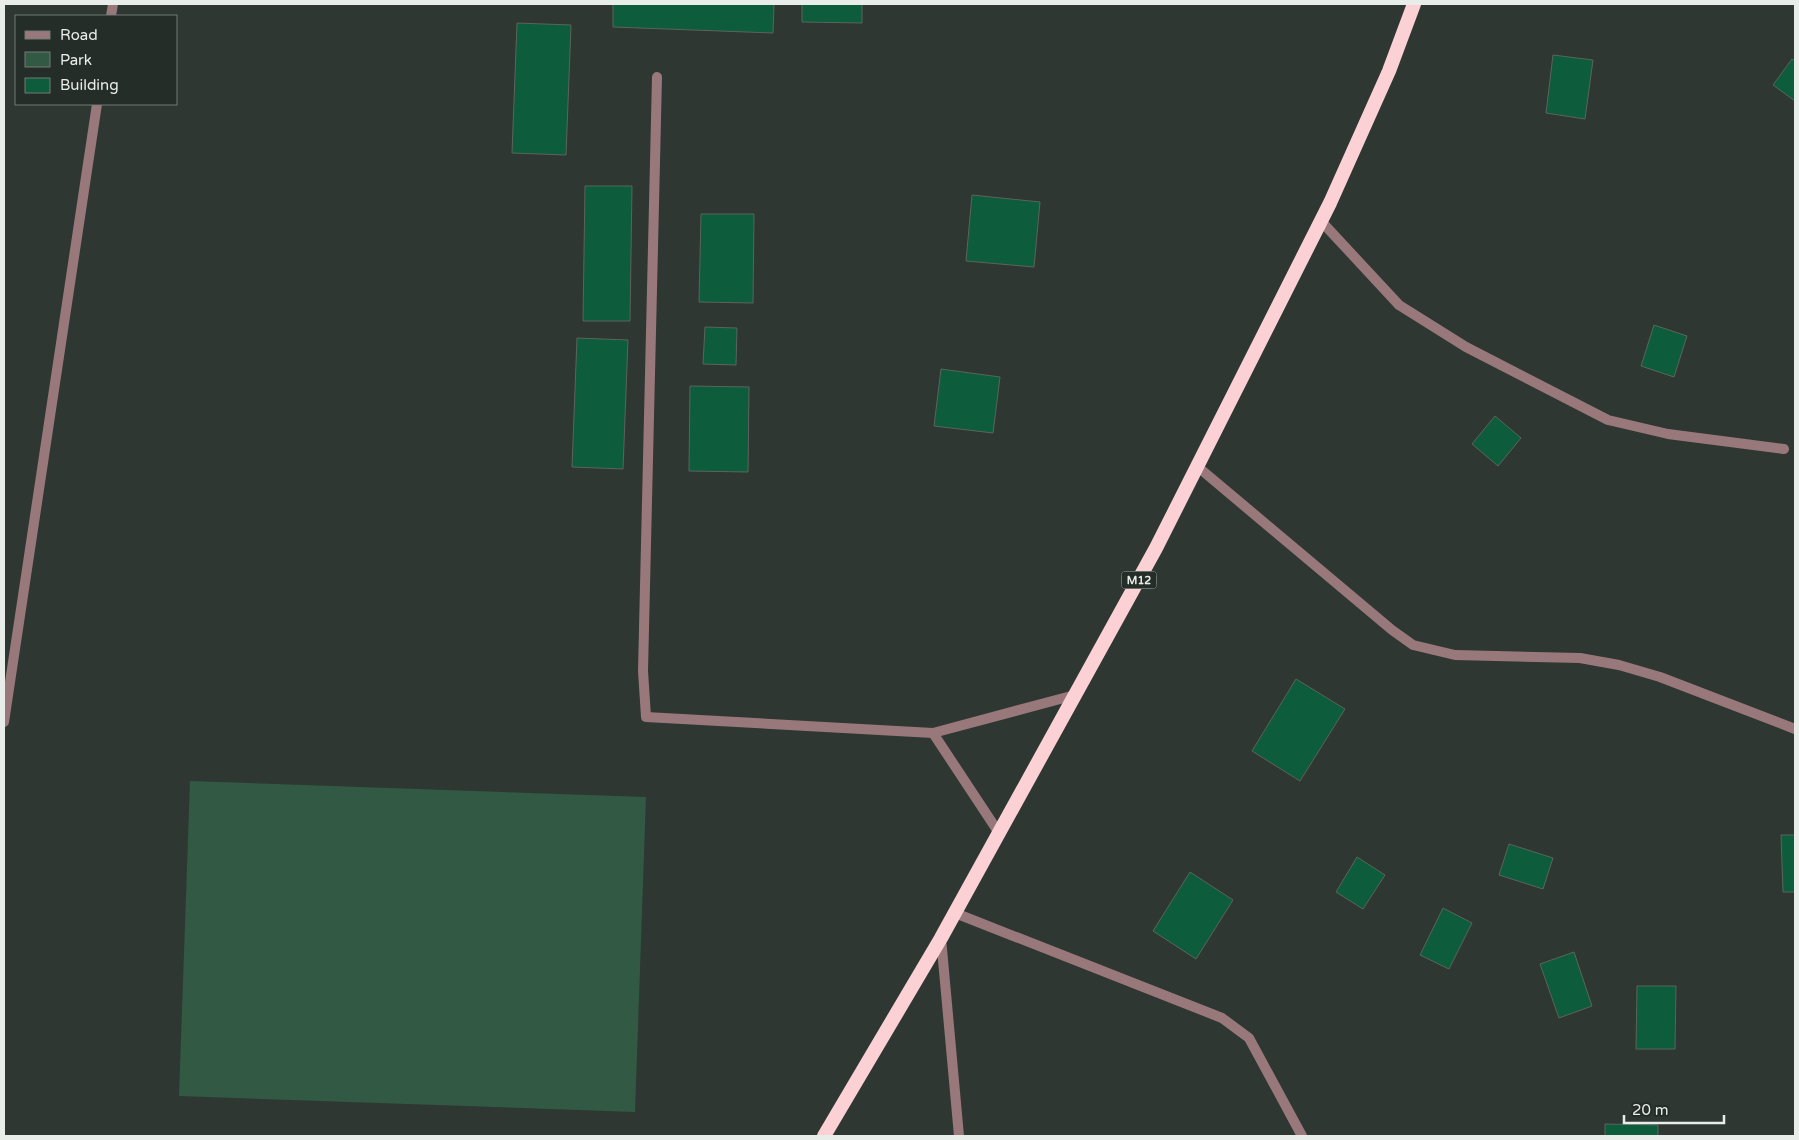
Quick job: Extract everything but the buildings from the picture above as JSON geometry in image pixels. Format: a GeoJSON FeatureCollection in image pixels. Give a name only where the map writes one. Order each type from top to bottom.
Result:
{"type":"FeatureCollection","features":[{"type":"Feature","properties":{"kind":"highway","name":"M12"},"geometry":{"type":"LineString","coordinates":[[824,1136],[941,938],[1156,548],[1322,221],[1389,72],[1414,4]]}},
{"type":"Feature","properties":{"kind":"street"},"geometry":{"type":"LineString","coordinates":[[657,77],[643,671],[646,717],[933,733],[1075,695]]}},
{"type":"Feature","properties":{"kind":"street"},"geometry":{"type":"LineString","coordinates":[[4,722],[97,105]]}},
{"type":"Feature","properties":{"kind":"street"},"geometry":{"type":"LineString","coordinates":[[1322,221],[1398,305],[1466,347],[1608,420],[1668,434],[1784,449]]}},
{"type":"Feature","properties":{"kind":"street"},"geometry":{"type":"LineString","coordinates":[[1198,466],[1392,630],[1413,645],[1455,655],[1580,658],[1619,665],[1660,677],[1795,729]]}},
{"type":"Feature","properties":{"kind":"street"},"geometry":{"type":"LineString","coordinates":[[933,733],[999,833]]}},
{"type":"Feature","properties":{"kind":"street"},"geometry":{"type":"LineString","coordinates":[[955,913],[1222,1018],[1249,1038],[1302,1136]]}},
{"type":"Feature","properties":{"kind":"street"},"geometry":{"type":"LineString","coordinates":[[941,938],[958,1136]]}},
{"type":"Feature","properties":{"kind":"green space"},"geometry":{"type":"Polygon","coordinates":[[[190,781],[646,797],[635,1112],[179,1096],[190,781]]]}}]}
